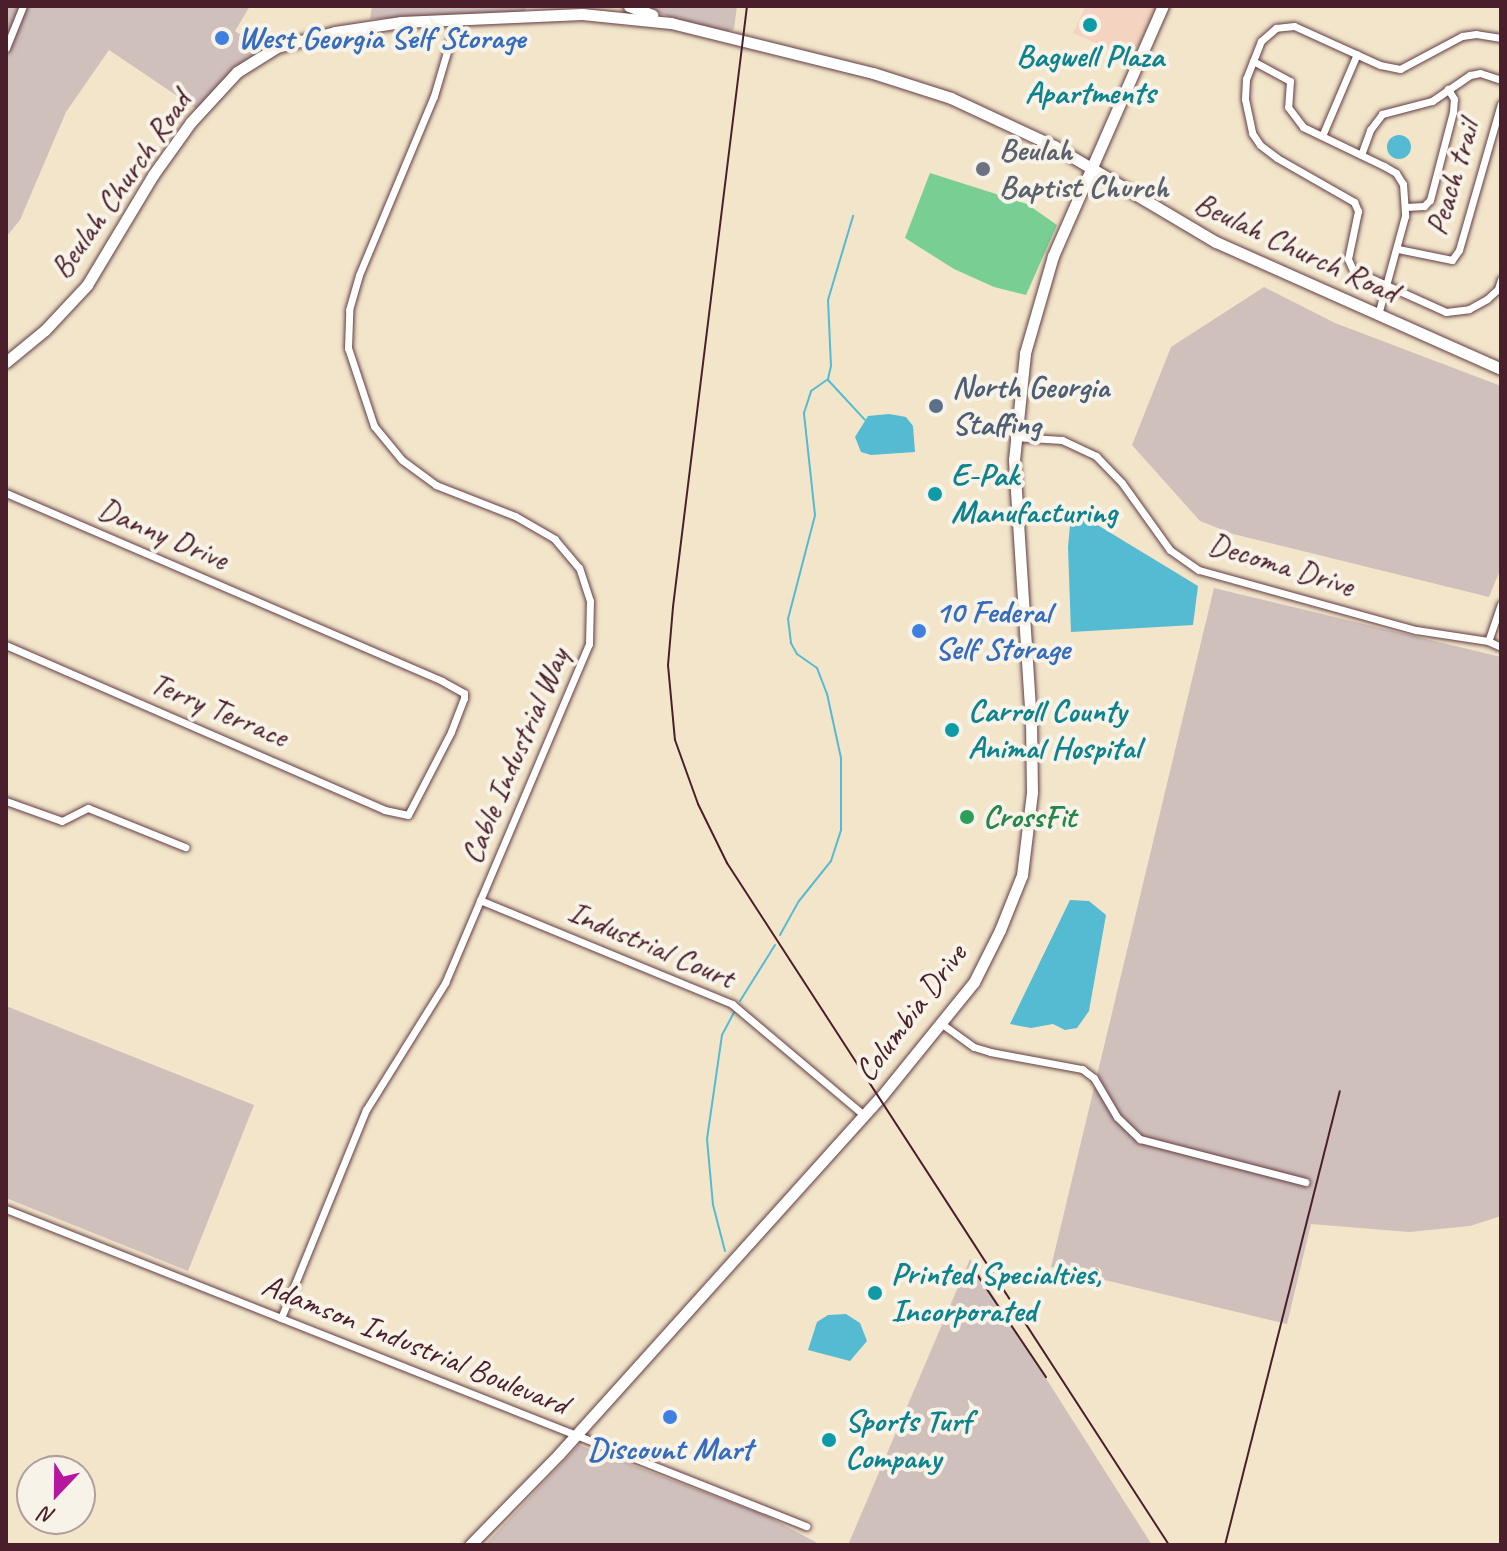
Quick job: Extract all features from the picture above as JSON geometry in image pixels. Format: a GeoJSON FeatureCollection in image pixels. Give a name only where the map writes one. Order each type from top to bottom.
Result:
{"type":"FeatureCollection","features":[{"type":"Feature","properties":{"kind":"main road"},"geometry":{"type":"LineString","coordinates":[[629,6],[671,23]]}},
{"type":"Feature","properties":{"kind":"main road","name":"Columbia Drive"},"geometry":{"type":"LineString","coordinates":[[470,1545],[865,1116],[974,982],[1000,930],[1023,861],[1032,792],[1031,723],[1019,571],[1014,437],[1035,309],[1053,256],[1163,6]]}},
{"type":"Feature","properties":{"kind":"main road","name":"Beulah Church Road"},"geometry":{"type":"LineString","coordinates":[[6,362],[45,330],[87,285],[154,173],[191,122],[237,72],[277,47],[335,32],[457,18],[568,10],[671,23],[919,86],[1017,126],[1216,242],[1378,315],[1500,365]]}},
{"type":"Feature","properties":{"kind":"street"},"geometry":{"type":"LineString","coordinates":[[6,48],[23,6]]}},
{"type":"Feature","properties":{"kind":"street","name":"Cable Industrial Way"},"geometry":{"type":"LineString","coordinates":[[281,1318],[366,1110],[445,983],[589,644],[590,601],[579,568],[555,539],[515,516],[436,485],[402,460],[374,426],[348,348],[349,310],[359,275],[434,96],[457,18]]}},
{"type":"Feature","properties":{"kind":"street"},"geometry":{"type":"LineString","coordinates":[[1501,38],[1476,34],[1462,36],[1400,69],[1294,26],[1276,28],[1267,34],[1253,61],[1246,79],[1245,99],[1252,133],[1260,145],[1354,202],[1358,211],[1348,259],[1353,270],[1446,312],[1469,309],[1487,299],[1498,289],[1501,279]]}},
{"type":"Feature","properties":{"kind":"street"},"geometry":{"type":"LineString","coordinates":[[1322,136],[1357,54]]}},
{"type":"Feature","properties":{"kind":"street"},"geometry":{"type":"LineString","coordinates":[[1253,61],[1290,81],[1288,107],[1293,119],[1396,173],[1403,184],[1406,207],[1398,249],[1378,315]]}},
{"type":"Feature","properties":{"kind":"street"},"geometry":{"type":"LineString","coordinates":[[1361,155],[1370,130],[1382,114],[1392,108],[1432,101],[1470,75],[1480,73],[1501,80]]}},
{"type":"Feature","properties":{"kind":"street"},"geometry":{"type":"LineString","coordinates":[[1406,207],[1424,206],[1430,200],[1453,112],[1454,99],[1448,89]]}},
{"type":"Feature","properties":{"kind":"street","name":"Peach trail"},"geometry":{"type":"LineString","coordinates":[[1398,249],[1452,260],[1459,250],[1501,104]]}},
{"type":"Feature","properties":{"kind":"street","name":"Decoma Drive"},"geometry":{"type":"LineString","coordinates":[[1014,437],[1062,440],[1096,456],[1122,483],[1170,550],[1199,570],[1416,630],[1488,641],[1501,647]]}},
{"type":"Feature","properties":{"kind":"street","name":"Danny Drive"},"geometry":{"type":"LineString","coordinates":[[6,493],[464,693],[461,707],[413,812]]}},
{"type":"Feature","properties":{"kind":"street"},"geometry":{"type":"LineString","coordinates":[[1488,641],[1501,604]]}},
{"type":"Feature","properties":{"kind":"street","name":"Terry Terrace"},"geometry":{"type":"LineString","coordinates":[[6,645],[385,810],[408,815],[413,812]]}},
{"type":"Feature","properties":{"kind":"street"},"geometry":{"type":"LineString","coordinates":[[6,801],[62,821],[88,808],[185,847]]}},
{"type":"Feature","properties":{"kind":"street","name":"Industrial Court"},"geometry":{"type":"LineString","coordinates":[[480,900],[732,1004],[865,1116]]}},
{"type":"Feature","properties":{"kind":"street"},"geometry":{"type":"LineString","coordinates":[[942,1024],[974,1047],[1082,1069],[1094,1078],[1117,1117],[1140,1139],[1305,1182]]}},
{"type":"Feature","properties":{"kind":"street","name":"Adamson Industrial Boulevard"},"geometry":{"type":"LineString","coordinates":[[6,1209],[806,1526]]}},
{"type":"Feature","properties":{"kind":"shaded area"},"geometry":{"type":"Polygon","coordinates":[[[6,6],[250,6],[235,31],[265,51],[198,110],[109,50],[66,112],[20,220],[6,237],[6,6]]]}},
{"type":"Feature","properties":{"kind":"shaded area"},"geometry":{"type":"Polygon","coordinates":[[[372,6],[526,6],[525,12],[370,19],[372,6]]]}},
{"type":"Feature","properties":{"kind":"shaded area"},"geometry":{"type":"Polygon","coordinates":[[[636,6],[737,6],[734,29],[722,33],[636,6]]]}},
{"type":"Feature","properties":{"kind":"shaded area"},"geometry":{"type":"Polygon","coordinates":[[[1086,6],[1158,6],[1132,59],[1073,33],[1086,6]]]}},
{"type":"Feature","properties":{"kind":"shaded area"},"geometry":{"type":"Polygon","coordinates":[[[1264,287],[1335,323],[1501,386],[1501,568],[1489,597],[1233,534],[1200,521],[1132,445],[1171,347],[1264,287]]]}},
{"type":"Feature","properties":{"kind":"shaded area"},"geometry":{"type":"Polygon","coordinates":[[[1214,588],[1501,657],[1501,1216],[1470,1226],[1409,1232],[1311,1224],[1287,1324],[1051,1267],[1214,588]]]}},
{"type":"Feature","properties":{"kind":"shaded area"},"geometry":{"type":"Polygon","coordinates":[[[6,1006],[254,1105],[188,1271],[6,1198],[6,1006]]]}},
{"type":"Feature","properties":{"kind":"shaded area"},"geometry":{"type":"Polygon","coordinates":[[[970,1259],[1152,1545],[848,1545],[970,1259]]]}},
{"type":"Feature","properties":{"kind":"shaded area"},"geometry":{"type":"Polygon","coordinates":[[[579,1445],[767,1516],[821,1545],[485,1545],[579,1445]]]}},
{"type":"Feature","properties":{"kind":"green space"},"geometry":{"type":"Polygon","coordinates":[[[930,173],[1027,204],[1057,225],[1026,295],[994,287],[954,269],[905,238],[930,173]]]}},
{"type":"Feature","properties":{"kind":"water"},"geometry":{"type":"Polygon","coordinates":[[[1399,135],[1408,138],[1411,147],[1408,156],[1399,159],[1390,156],[1387,147],[1390,138],[1399,135]]]}},
{"type":"Feature","properties":{"kind":"water"},"geometry":{"type":"Polygon","coordinates":[[[889,414],[906,417],[913,426],[915,452],[871,455],[861,452],[855,437],[868,416],[889,414]]]}},
{"type":"Feature","properties":{"kind":"water"},"geometry":{"type":"Polygon","coordinates":[[[1071,514],[1091,521],[1198,586],[1193,625],[1071,632],[1068,547],[1071,514]]]}},
{"type":"Feature","properties":{"kind":"water"},"geometry":{"type":"Polygon","coordinates":[[[1070,900],[1089,901],[1106,915],[1089,1011],[1077,1028],[1065,1030],[1053,1024],[1031,1028],[1010,1024],[1070,900]]]}},
{"type":"Feature","properties":{"kind":"water"},"geometry":{"type":"Polygon","coordinates":[[[846,1314],[860,1323],[867,1341],[850,1361],[808,1350],[817,1322],[828,1315],[846,1314]]]}},
{"type":"Feature","properties":{"kind":"waterway"},"geometry":{"type":"LineString","coordinates":[[780,935],[799,901],[831,861],[841,830],[841,758],[827,694],[817,668],[797,654],[791,643],[788,619],[815,515],[804,413],[811,391],[828,379],[831,366],[828,300],[853,216]]}},
{"type":"Feature","properties":{"kind":"waterway"},"geometry":{"type":"LineString","coordinates":[[828,380],[865,420]]}},
{"type":"Feature","properties":{"kind":"waterway"},"geometry":{"type":"LineString","coordinates":[[740,1001],[775,945]]}},
{"type":"Feature","properties":{"kind":"waterway"},"geometry":{"type":"LineString","coordinates":[[725,1251],[713,1205],[707,1139],[722,1035],[734,1012]]}},
{"type":"Feature","properties":{"kind":"railway"},"geometry":{"type":"LineString","coordinates":[[747,6],[673,607],[668,665],[675,740],[698,804],[727,863],[1169,1545]]}},
{"type":"Feature","properties":{"kind":"railway"},"geometry":{"type":"LineString","coordinates":[[1225,1545],[1340,1091]]}},
{"type":"Feature","properties":{"kind":"railway"},"geometry":{"type":"LineString","coordinates":[[974,1270],[1046,1377]]}},
{"type":"Feature","properties":{"kind":"place","name":"Bagwell Plaza Apartments"},"geometry":{"type":"Point","coordinates":[1090,25]}},
{"type":"Feature","properties":{"kind":"place","name":"West Georgia Self Storage"},"geometry":{"type":"Point","coordinates":[222,38]}},
{"type":"Feature","properties":{"kind":"place","name":"Beulah Baptist Church"},"geometry":{"type":"Point","coordinates":[983,169]}},
{"type":"Feature","properties":{"kind":"place","name":"North Georgia Staffing"},"geometry":{"type":"Point","coordinates":[936,406]}},
{"type":"Feature","properties":{"kind":"place","name":"E-Pak Manufacturing"},"geometry":{"type":"Point","coordinates":[935,494]}},
{"type":"Feature","properties":{"kind":"place","name":"10 Federal Self Storage"},"geometry":{"type":"Point","coordinates":[919,631]}},
{"type":"Feature","properties":{"kind":"place","name":"Carroll County Animal Hospital"},"geometry":{"type":"Point","coordinates":[952,730]}},
{"type":"Feature","properties":{"kind":"place","name":"CrossFit"},"geometry":{"type":"Point","coordinates":[967,817]}},
{"type":"Feature","properties":{"kind":"place","name":"Printed Specialties, Incorporated"},"geometry":{"type":"Point","coordinates":[875,1293]}},
{"type":"Feature","properties":{"kind":"place","name":"Discount Mart"},"geometry":{"type":"Point","coordinates":[670,1417]}},
{"type":"Feature","properties":{"kind":"place","name":"Sports Turf Company"},"geometry":{"type":"Point","coordinates":[829,1440]}}]}
